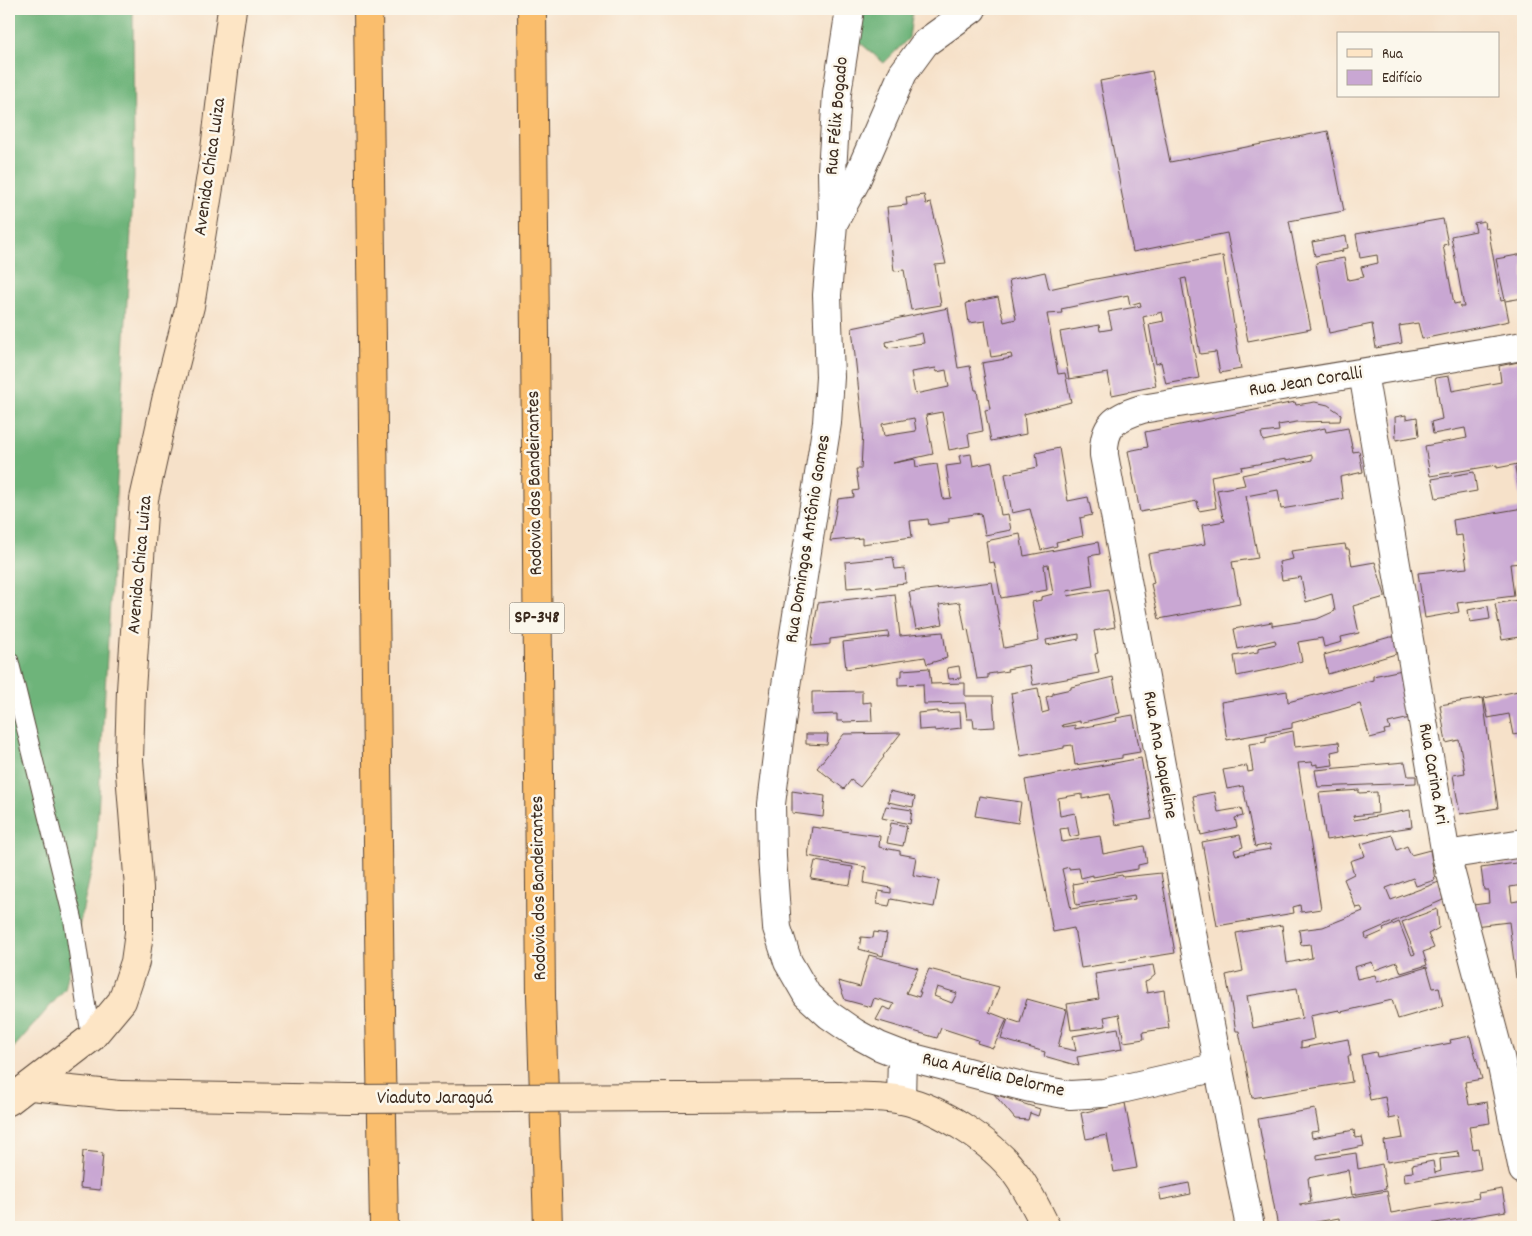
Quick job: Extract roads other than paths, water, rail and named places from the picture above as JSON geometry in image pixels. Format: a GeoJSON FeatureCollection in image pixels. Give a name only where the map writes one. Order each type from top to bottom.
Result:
{"type":"FeatureCollection","features":[{"type":"Feature","properties":{"kind":"highway"},"geometry":{"type":"LineString","coordinates":[[368,9],[384,1227]]}},
{"type":"Feature","properties":{"kind":"highway","name":"Rodovia dos Bandeirantes"},"geometry":{"type":"LineString","coordinates":[[532,9],[541,996],[548,1227]]}},
{"type":"Feature","properties":{"kind":"main road","name":"Avenida Chica Luiza"},"geometry":{"type":"LineString","coordinates":[[9,1102],[92,1038],[122,1000],[135,962],[139,933],[138,870],[128,760],[144,500],[190,306],[215,150],[232,9]]}},
{"type":"Feature","properties":{"kind":"main road","name":"Viaduto Jaraguá"},"geometry":{"type":"LineString","coordinates":[[31,1086],[120,1095],[349,1099],[840,1096],[901,1100]]}},
{"type":"Feature","properties":{"kind":"main road"},"geometry":{"type":"LineString","coordinates":[[901,1100],[933,1110],[961,1126],[992,1149],[1015,1172],[1030,1195],[1046,1227]]}},
{"type":"Feature","properties":{"kind":"street","name":"Rua Félix Bogado"},"geometry":{"type":"LineString","coordinates":[[833,224],[832,171],[837,93],[850,9]]}},
{"type":"Feature","properties":{"kind":"street","name":"Rua Domingos Antônio Gomes"},"geometry":{"type":"LineString","coordinates":[[902,1055],[879,1046],[829,1016],[807,995],[788,962],[776,919],[771,804],[785,692],[827,423],[830,377],[827,295],[833,224],[855,183],[903,72],[925,43],[972,9]]}},
{"type":"Feature","properties":{"kind":"street","name":"Rua Jean Coralli"},"geometry":{"type":"LineString","coordinates":[[1103,442],[1107,431],[1113,423],[1121,417],[1142,409],[1523,346]]}},
{"type":"Feature","properties":{"kind":"street","name":"Rua Carina Ari"},"geometry":{"type":"LineString","coordinates":[[1363,373],[1446,855],[1500,1057],[1523,1170]]}},
{"type":"Feature","properties":{"kind":"street","name":"Rua Ana Jaqueline"},"geometry":{"type":"LineString","coordinates":[[1103,442],[1218,1067]]}},
{"type":"Feature","properties":{"kind":"street"},"geometry":{"type":"LineString","coordinates":[[1446,855],[1523,843]]}},
{"type":"Feature","properties":{"kind":"street","name":"Rua Aurélia Delorme"},"geometry":{"type":"LineString","coordinates":[[902,1055],[1030,1088],[1070,1095],[1104,1093],[1218,1067]]}},
{"type":"Feature","properties":{"kind":"street"},"geometry":{"type":"LineString","coordinates":[[901,1100],[902,1055]]}},
{"type":"Feature","properties":{"kind":"street"},"geometry":{"type":"LineString","coordinates":[[1218,1067],[1250,1227]]}},
{"type":"Feature","properties":{"kind":"lane"},"geometry":{"type":"LineString","coordinates":[[9,660],[72,919],[92,1038]]}}]}
